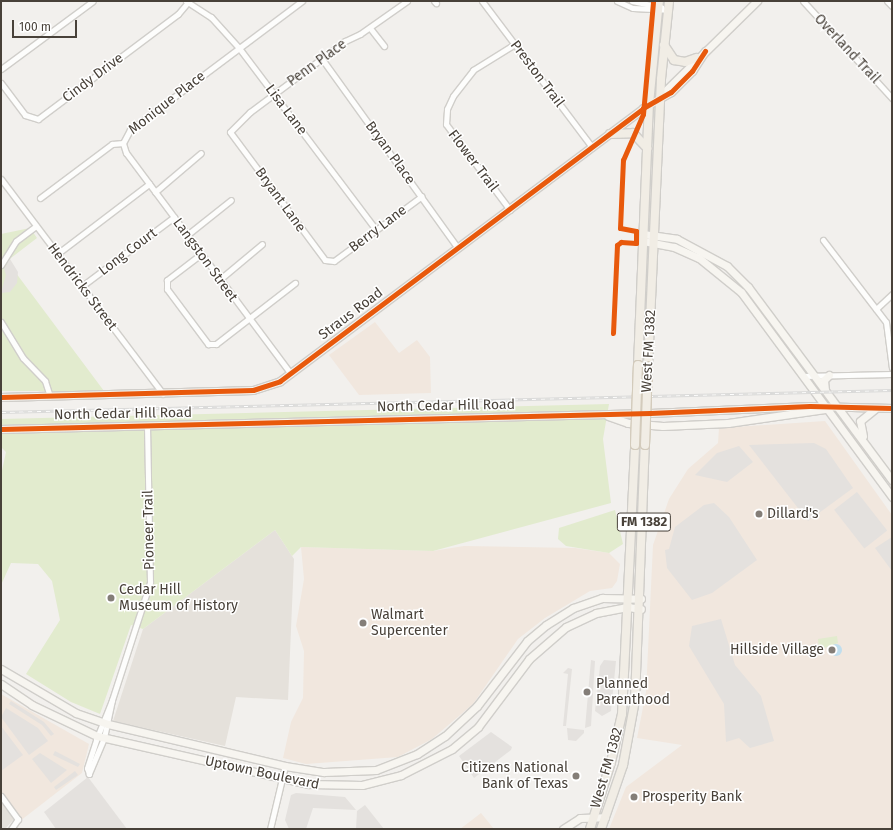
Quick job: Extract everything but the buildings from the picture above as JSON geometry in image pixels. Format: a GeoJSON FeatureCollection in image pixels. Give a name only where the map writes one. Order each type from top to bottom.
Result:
{"type":"FeatureCollection","features":[{"type":"Feature","properties":{"kind":"main road","name":"West FM 1382"},"geometry":{"type":"LineString","coordinates":[[605,817],[623,765],[631,727],[641,609],[645,446],[655,243],[660,97],[669,1]]}},
{"type":"Feature","properties":{"kind":"main road","name":"West FM 1382"},"geometry":{"type":"LineString","coordinates":[[594,816],[622,714],[629,598],[649,104],[658,6]]}},
{"type":"Feature","properties":{"kind":"main road"},"geometry":{"type":"LineString","coordinates":[[664,43],[674,60],[685,62],[696,58]]}},
{"type":"Feature","properties":{"kind":"main road"},"geometry":{"type":"LineString","coordinates":[[610,134],[633,133],[647,148]]}},
{"type":"Feature","properties":{"kind":"main road","name":"FM 1382"},"geometry":{"type":"LineString","coordinates":[[590,829],[594,816]]}},
{"type":"Feature","properties":{"kind":"main road","name":"FM 1382"},"geometry":{"type":"LineString","coordinates":[[601,829],[605,817]]}},
{"type":"Feature","properties":{"kind":"street"},"geometry":{"type":"LineString","coordinates":[[1,69],[94,1]]}},
{"type":"Feature","properties":{"kind":"street","name":"Monique Place"},"geometry":{"type":"LineString","coordinates":[[40,198],[112,144],[123,143],[130,130],[302,1]]}},
{"type":"Feature","properties":{"kind":"street","name":"Penn Place"},"geometry":{"type":"LineString","coordinates":[[230,132],[274,94],[407,1]]}},
{"type":"Feature","properties":{"kind":"street","name":"Preston Trail"},"geometry":{"type":"LineString","coordinates":[[482,1],[592,147]]}},
{"type":"Feature","properties":{"kind":"street"},"geometry":{"type":"LineString","coordinates":[[617,1],[633,8],[658,6]]}},
{"type":"Feature","properties":{"kind":"street"},"geometry":{"type":"LineString","coordinates":[[632,1],[658,6],[667,10]]}},
{"type":"Feature","properties":{"kind":"street"},"geometry":{"type":"LineString","coordinates":[[660,97],[696,58],[757,1]]}},
{"type":"Feature","properties":{"kind":"street","name":"Overland Trail"},"geometry":{"type":"LineString","coordinates":[[803,1],[892,98]]}},
{"type":"Feature","properties":{"kind":"street"},"geometry":{"type":"LineString","coordinates":[[887,1],[892,6]]}},
{"type":"Feature","properties":{"kind":"street","name":"Lisa Lane"},"geometry":{"type":"LineString","coordinates":[[187,2],[218,23],[239,48],[376,230]]}},
{"type":"Feature","properties":{"kind":"street","name":"Cindy Drive"},"geometry":{"type":"LineString","coordinates":[[1,83],[25,115],[38,119],[178,14],[187,2]]}},
{"type":"Feature","properties":{"kind":"street"},"geometry":{"type":"LineString","coordinates":[[370,28],[384,46]]}},
{"type":"Feature","properties":{"kind":"street","name":"Flower Trail"},"geometry":{"type":"LineString","coordinates":[[510,210],[446,124],[447,109],[453,96],[473,70],[515,44]]}},
{"type":"Feature","properties":{"kind":"street"},"geometry":{"type":"LineString","coordinates":[[660,97],[686,79],[704,51]]}},
{"type":"Feature","properties":{"kind":"street","name":"Bryan Place"},"geometry":{"type":"LineString","coordinates":[[322,59],[458,248]]}},
{"type":"Feature","properties":{"kind":"street","name":"Straus Road"},"geometry":{"type":"LineString","coordinates":[[1,397],[163,394],[254,390],[291,374],[660,97]]}},
{"type":"Feature","properties":{"kind":"street","name":"Bryant Lane"},"geometry":{"type":"LineString","coordinates":[[230,132],[325,260],[334,262]]}},
{"type":"Feature","properties":{"kind":"street","name":"Langston Street"},"geometry":{"type":"LineString","coordinates":[[123,143],[126,153],[188,235],[219,280],[291,374]]}},
{"type":"Feature","properties":{"kind":"street"},"geometry":{"type":"LineString","coordinates":[[155,192],[201,154]]}},
{"type":"Feature","properties":{"kind":"street","name":"Hendricks Street"},"geometry":{"type":"LineString","coordinates":[[1,179],[163,394]]}},
{"type":"Feature","properties":{"kind":"street"},"geometry":{"type":"LineString","coordinates":[[57,254],[149,184]]}},
{"type":"Feature","properties":{"kind":"street","name":"Berry Lane"},"geometry":{"type":"LineString","coordinates":[[334,262],[422,196]]}},
{"type":"Feature","properties":{"kind":"street"},"geometry":{"type":"LineString","coordinates":[[188,235],[231,200]]}},
{"type":"Feature","properties":{"kind":"street","name":"Long Court"},"geometry":{"type":"LineString","coordinates":[[82,286],[174,217]]}},
{"type":"Feature","properties":{"kind":"street"},"geometry":{"type":"LineString","coordinates":[[1,265],[16,241],[36,226]]}},
{"type":"Feature","properties":{"kind":"street"},"geometry":{"type":"LineString","coordinates":[[643,238],[655,234],[702,250],[727,266],[748,287],[892,480]]}},
{"type":"Feature","properties":{"kind":"street"},"geometry":{"type":"LineString","coordinates":[[643,238],[655,243],[688,252],[722,274],[804,376],[892,497]]}},
{"type":"Feature","properties":{"kind":"street"},"geometry":{"type":"LineString","coordinates":[[823,240],[876,309],[888,329],[892,368]]}},
{"type":"Feature","properties":{"kind":"street"},"geometry":{"type":"LineString","coordinates":[[219,280],[262,244]]}},
{"type":"Feature","properties":{"kind":"street"},"geometry":{"type":"LineString","coordinates":[[201,254],[167,280],[167,289],[208,344],[216,344],[295,284]]}},
{"type":"Feature","properties":{"kind":"street"},"geometry":{"type":"LineString","coordinates":[[876,309],[892,294]]}},
{"type":"Feature","properties":{"kind":"street"},"geometry":{"type":"LineString","coordinates":[[1,322],[23,358],[45,381],[50,396]]}},
{"type":"Feature","properties":{"kind":"street"},"geometry":{"type":"LineString","coordinates":[[804,376],[892,374]]}},
{"type":"Feature","properties":{"kind":"street"},"geometry":{"type":"LineString","coordinates":[[826,392],[823,384],[829,375]]}},
{"type":"Feature","properties":{"kind":"street","name":"North Cedar Hill Road"},"geometry":{"type":"LineString","coordinates":[[1,429],[690,412],[810,406],[827,409]]}},
{"type":"Feature","properties":{"kind":"street"},"geometry":{"type":"LineString","coordinates":[[876,408],[864,416],[859,426],[883,468]]}},
{"type":"Feature","properties":{"kind":"street","name":"North Cedar Hill Road"},"geometry":{"type":"LineString","coordinates":[[603,414],[628,423],[681,426],[827,409],[892,408]]}},
{"type":"Feature","properties":{"kind":"street"},"geometry":{"type":"LineString","coordinates":[[680,412],[681,426]]}},
{"type":"Feature","properties":{"kind":"street"},"geometry":{"type":"LineString","coordinates":[[690,412],[690,425]]}},
{"type":"Feature","properties":{"kind":"street","name":"Pioneer Trail"},"geometry":{"type":"LineString","coordinates":[[101,737],[150,582],[147,426]]}},
{"type":"Feature","properties":{"kind":"street","name":"Uptown Boulevard"},"geometry":{"type":"LineString","coordinates":[[1,669],[43,696],[105,723],[285,766],[324,772],[376,770],[427,749],[478,706],[527,641],[546,624],[588,602],[602,598],[641,599]]}},
{"type":"Feature","properties":{"kind":"street","name":"Uptown Boulevard"},"geometry":{"type":"LineString","coordinates":[[1,684],[32,705],[101,737],[308,784],[353,785],[382,781],[434,760],[478,726],[529,659],[566,627],[596,613],[628,607],[641,609]]}},
{"type":"Feature","properties":{"kind":"street"},"geometry":{"type":"LineString","coordinates":[[101,737],[89,774],[87,768],[101,737]]}},
{"type":"Feature","properties":{"kind":"street"},"geometry":{"type":"LineString","coordinates":[[184,757],[187,743]]}},
{"type":"Feature","properties":{"kind":"street"},"geometry":{"type":"LineString","coordinates":[[427,749],[434,760]]}},
{"type":"Feature","properties":{"kind":"street"},"geometry":{"type":"LineString","coordinates":[[270,829],[285,766]]}},
{"type":"Feature","properties":{"kind":"street"},"geometry":{"type":"LineString","coordinates":[[353,785],[357,776],[376,770]]}},
{"type":"Feature","properties":{"kind":"street"},"geometry":{"type":"LineString","coordinates":[[1,796],[18,819],[11,829]]}},
{"type":"Feature","properties":{"kind":"street"},"geometry":{"type":"LineString","coordinates":[[563,829],[580,818],[594,816],[605,817]]}},
{"type":"Feature","properties":{"kind":"shaded area"},"geometry":{"type":"Polygon","coordinates":[[[10,259],[18,272],[17,283],[10,292],[1,293],[6,275],[4,269],[10,259]]]}},
{"type":"Feature","properties":{"kind":"shaded area"},"geometry":{"type":"Polygon","coordinates":[[[375,322],[399,353],[417,340],[430,357],[431,393],[359,395],[329,355],[375,322]]]}},
{"type":"Feature","properties":{"kind":"shaded area","name":"Hillside Village"},"geometry":{"type":"Polygon","coordinates":[[[825,421],[892,515],[892,829],[609,829],[626,787],[682,745],[637,738],[646,692],[653,545],[669,499],[688,469],[718,443],[719,428],[825,421]]]}},
{"type":"Feature","properties":{"kind":"shaded area"},"geometry":{"type":"Polygon","coordinates":[[[814,443],[826,449],[853,488],[808,521],[749,445],[814,443]]]}},
{"type":"Feature","properties":{"kind":"shaded area"},"geometry":{"type":"Polygon","coordinates":[[[739,446],[753,462],[727,482],[695,475],[717,453],[739,446]]]}},
{"type":"Feature","properties":{"kind":"shaded area"},"geometry":{"type":"Polygon","coordinates":[[[857,492],[887,531],[864,548],[834,510],[857,492]]]}},
{"type":"Feature","properties":{"kind":"shaded area"},"geometry":{"type":"Polygon","coordinates":[[[714,503],[729,517],[757,560],[712,593],[692,600],[667,568],[665,550],[669,549],[675,527],[704,505],[714,503]]]}},
{"type":"Feature","properties":{"kind":"shaded area"},"geometry":{"type":"Polygon","coordinates":[[[275,530],[294,559],[288,700],[236,697],[225,746],[113,721],[143,629],[275,530]]]}},
{"type":"Feature","properties":{"kind":"shaded area"},"geometry":{"type":"Polygon","coordinates":[[[892,537],[892,571],[875,548],[892,537]]]}},
{"type":"Feature","properties":{"kind":"shaded area"},"geometry":{"type":"Polygon","coordinates":[[[464,546],[575,548],[609,553],[620,564],[617,581],[612,588],[590,591],[545,618],[518,639],[473,704],[432,739],[398,757],[306,764],[283,758],[291,722],[303,698],[304,651],[296,626],[304,579],[301,547],[433,551],[464,546]]]}},
{"type":"Feature","properties":{"kind":"shaded area"},"geometry":{"type":"Polygon","coordinates":[[[721,619],[735,665],[761,696],[774,741],[750,748],[739,738],[726,742],[724,704],[689,646],[692,626],[721,619]]]}},
{"type":"Feature","properties":{"kind":"shaded area"},"geometry":{"type":"Polygon","coordinates":[[[591,660],[595,661],[591,726],[585,728],[591,660]]]}},
{"type":"Feature","properties":{"kind":"shaded area"},"geometry":{"type":"Polygon","coordinates":[[[604,660],[616,661],[611,711],[602,716],[595,711],[600,666],[604,660]]]}},
{"type":"Feature","properties":{"kind":"shaded area"},"geometry":{"type":"Polygon","coordinates":[[[568,668],[572,669],[566,726],[563,726],[568,674],[563,673],[568,668]]]}},
{"type":"Feature","properties":{"kind":"shaded area"},"geometry":{"type":"Polygon","coordinates":[[[1,694],[89,744],[82,773],[20,821],[1,791],[1,694]]]}},
{"type":"Feature","properties":{"kind":"shaded area"},"geometry":{"type":"Polygon","coordinates":[[[11,701],[44,722],[54,734],[51,736],[42,725],[9,704],[11,701]]]}},
{"type":"Feature","properties":{"kind":"shaded area"},"geometry":{"type":"Polygon","coordinates":[[[6,708],[38,728],[48,741],[29,755],[1,717],[6,708]]]}},
{"type":"Feature","properties":{"kind":"shaded area"},"geometry":{"type":"Polygon","coordinates":[[[1,726],[23,755],[1,771],[1,726]]]}},
{"type":"Feature","properties":{"kind":"shaded area"},"geometry":{"type":"Polygon","coordinates":[[[567,728],[584,730],[584,733],[576,741],[568,740],[567,728]]]}},
{"type":"Feature","properties":{"kind":"shaded area"},"geometry":{"type":"Polygon","coordinates":[[[491,732],[512,747],[511,750],[474,778],[459,756],[491,732]]]}},
{"type":"Feature","properties":{"kind":"shaded area"},"geometry":{"type":"Polygon","coordinates":[[[55,751],[80,764],[78,767],[53,755],[55,751]]]}},
{"type":"Feature","properties":{"kind":"shaded area"},"geometry":{"type":"Polygon","coordinates":[[[40,753],[67,770],[51,783],[32,759],[40,753]]]}},
{"type":"Feature","properties":{"kind":"shaded area"},"geometry":{"type":"Polygon","coordinates":[[[75,771],[78,775],[56,790],[54,787],[75,771]]]}},
{"type":"Feature","properties":{"kind":"shaded area"},"geometry":{"type":"Polygon","coordinates":[[[88,777],[127,829],[56,829],[44,812],[88,777]]]}},
{"type":"Feature","properties":{"kind":"shaded area"},"geometry":{"type":"Polygon","coordinates":[[[296,793],[345,797],[356,810],[313,808],[306,829],[289,829],[285,820],[291,795],[296,793]]]}},
{"type":"Feature","properties":{"kind":"shaded area"},"geometry":{"type":"Polygon","coordinates":[[[1,799],[15,818],[5,829],[1,829],[1,799]]]}},
{"type":"Feature","properties":{"kind":"shaded area"},"geometry":{"type":"Polygon","coordinates":[[[365,805],[384,829],[356,829],[357,811],[365,805]]]}},
{"type":"Feature","properties":{"kind":"shaded area"},"geometry":{"type":"Polygon","coordinates":[[[481,813],[494,829],[460,829],[472,820],[481,813]]]}},
{"type":"Feature","properties":{"kind":"green space"},"geometry":{"type":"Polygon","coordinates":[[[30,228],[37,238],[7,261],[104,391],[1,391],[1,234],[30,228]]]}},
{"type":"Feature","properties":{"kind":"green space"},"geometry":{"type":"Polygon","coordinates":[[[609,404],[603,439],[611,503],[433,551],[301,547],[292,556],[275,530],[143,629],[131,625],[100,714],[71,702],[26,674],[60,620],[52,581],[38,564],[11,563],[1,585],[1,475],[6,452],[1,447],[1,419],[609,404]]]}},
{"type":"Feature","properties":{"kind":"green space"},"geometry":{"type":"Polygon","coordinates":[[[615,510],[623,544],[609,553],[566,546],[558,539],[559,528],[615,510]]]}},
{"type":"Feature","properties":{"kind":"green space"},"geometry":{"type":"Polygon","coordinates":[[[837,636],[838,643],[819,650],[818,639],[837,636]]]}},
{"type":"Feature","properties":{"kind":"water"},"geometry":{"type":"Polygon","coordinates":[[[834,644],[838,644],[842,650],[838,656],[834,656],[830,652],[830,648],[834,644]]]}},
{"type":"Feature","properties":{"kind":"railway"},"geometry":{"type":"LineString","coordinates":[[1,412],[892,390]]}},
{"type":"Feature","properties":{"kind":"cycle path"},"geometry":{"type":"LineString","coordinates":[[613,333],[617,245],[621,242],[636,243],[636,231],[620,228],[623,160],[643,114],[653,1]]}},
{"type":"Feature","properties":{"kind":"cycle path"},"geometry":{"type":"LineString","coordinates":[[1,397],[253,390],[280,381],[643,108],[671,92],[692,71],[705,51]]}},
{"type":"Feature","properties":{"kind":"cycle path"},"geometry":{"type":"LineString","coordinates":[[1,429],[650,413],[810,406],[892,408]]}},
{"type":"Feature","properties":{"kind":"place","name":"Dillard's"},"geometry":{"type":"Point","coordinates":[759,514]}},
{"type":"Feature","properties":{"kind":"place","name":"Cedar Hill Museum of History"},"geometry":{"type":"Point","coordinates":[111,598]}},
{"type":"Feature","properties":{"kind":"place","name":"Walmart Supercenter"},"geometry":{"type":"Point","coordinates":[363,623]}},
{"type":"Feature","properties":{"kind":"place","name":"Hillside Village"},"geometry":{"type":"Point","coordinates":[832,650]}},
{"type":"Feature","properties":{"kind":"place","name":"Planned Parenthood"},"geometry":{"type":"Point","coordinates":[587,692]}},
{"type":"Feature","properties":{"kind":"place","name":"Citizens National Bank of Texas"},"geometry":{"type":"Point","coordinates":[576,776]}},
{"type":"Feature","properties":{"kind":"place","name":"Prosperity Bank"},"geometry":{"type":"Point","coordinates":[634,797]}}]}
